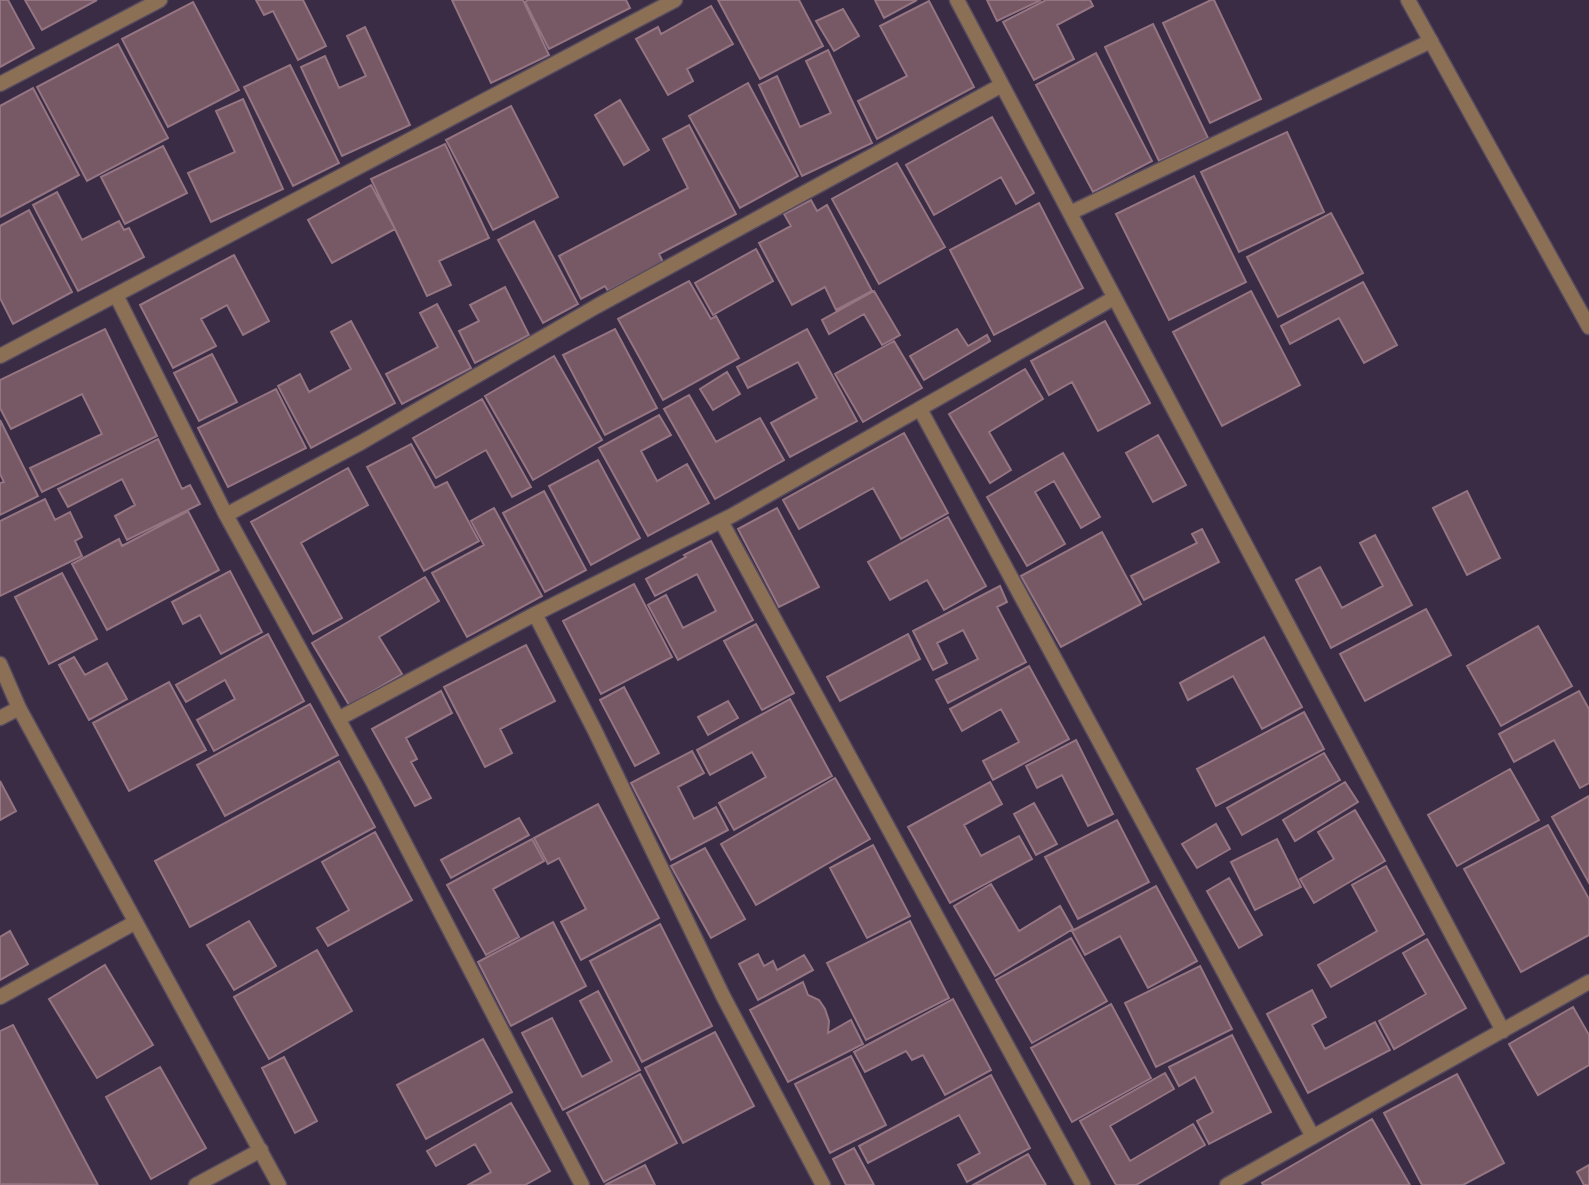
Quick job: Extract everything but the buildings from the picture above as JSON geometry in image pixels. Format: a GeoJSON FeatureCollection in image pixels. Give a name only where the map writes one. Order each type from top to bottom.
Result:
{"type":"FeatureCollection","features":[{"type":"Feature","properties":{"kind":"street"},"geometry":{"type":"LineString","coordinates":[[0,84],[160,0]]}},
{"type":"Feature","properties":{"kind":"street"},"geometry":{"type":"LineString","coordinates":[[0,356],[675,0]]}},
{"type":"Feature","properties":{"kind":"street"},"geometry":{"type":"LineString","coordinates":[[957,0],[1503,1031]]}},
{"type":"Feature","properties":{"kind":"street"},"geometry":{"type":"LineString","coordinates":[[1408,0],[1589,327]]}},
{"type":"Feature","properties":{"kind":"street"},"geometry":{"type":"LineString","coordinates":[[1070,213],[1431,41]]}},
{"type":"Feature","properties":{"kind":"street"},"geometry":{"type":"LineString","coordinates":[[226,515],[362,442],[597,306],[1002,85]]}},
{"type":"Feature","properties":{"kind":"street"},"geometry":{"type":"LineString","coordinates":[[116,295],[226,515],[338,719],[582,1185]]}},
{"type":"Feature","properties":{"kind":"street"},"geometry":{"type":"LineString","coordinates":[[338,719],[536,614],[720,522],[1114,298]]}},
{"type":"Feature","properties":{"kind":"street"},"geometry":{"type":"LineString","coordinates":[[920,409],[1313,1137]]}},
{"type":"Feature","properties":{"kind":"street"},"geometry":{"type":"LineString","coordinates":[[720,522],[1083,1185]]}},
{"type":"Feature","properties":{"kind":"street"},"geometry":{"type":"LineString","coordinates":[[536,614],[723,996],[823,1185]]}},
{"type":"Feature","properties":{"kind":"street"},"geometry":{"type":"LineString","coordinates":[[0,664],[19,708],[134,923],[279,1185]]}},
{"type":"Feature","properties":{"kind":"street"},"geometry":{"type":"LineString","coordinates":[[0,718],[19,708]]}},
{"type":"Feature","properties":{"kind":"street"},"geometry":{"type":"LineString","coordinates":[[0,998],[134,923]]}},
{"type":"Feature","properties":{"kind":"street"},"geometry":{"type":"LineString","coordinates":[[1227,1185],[1589,982]]}},
{"type":"Feature","properties":{"kind":"street"},"geometry":{"type":"LineString","coordinates":[[196,1185],[261,1150]]}}]}
